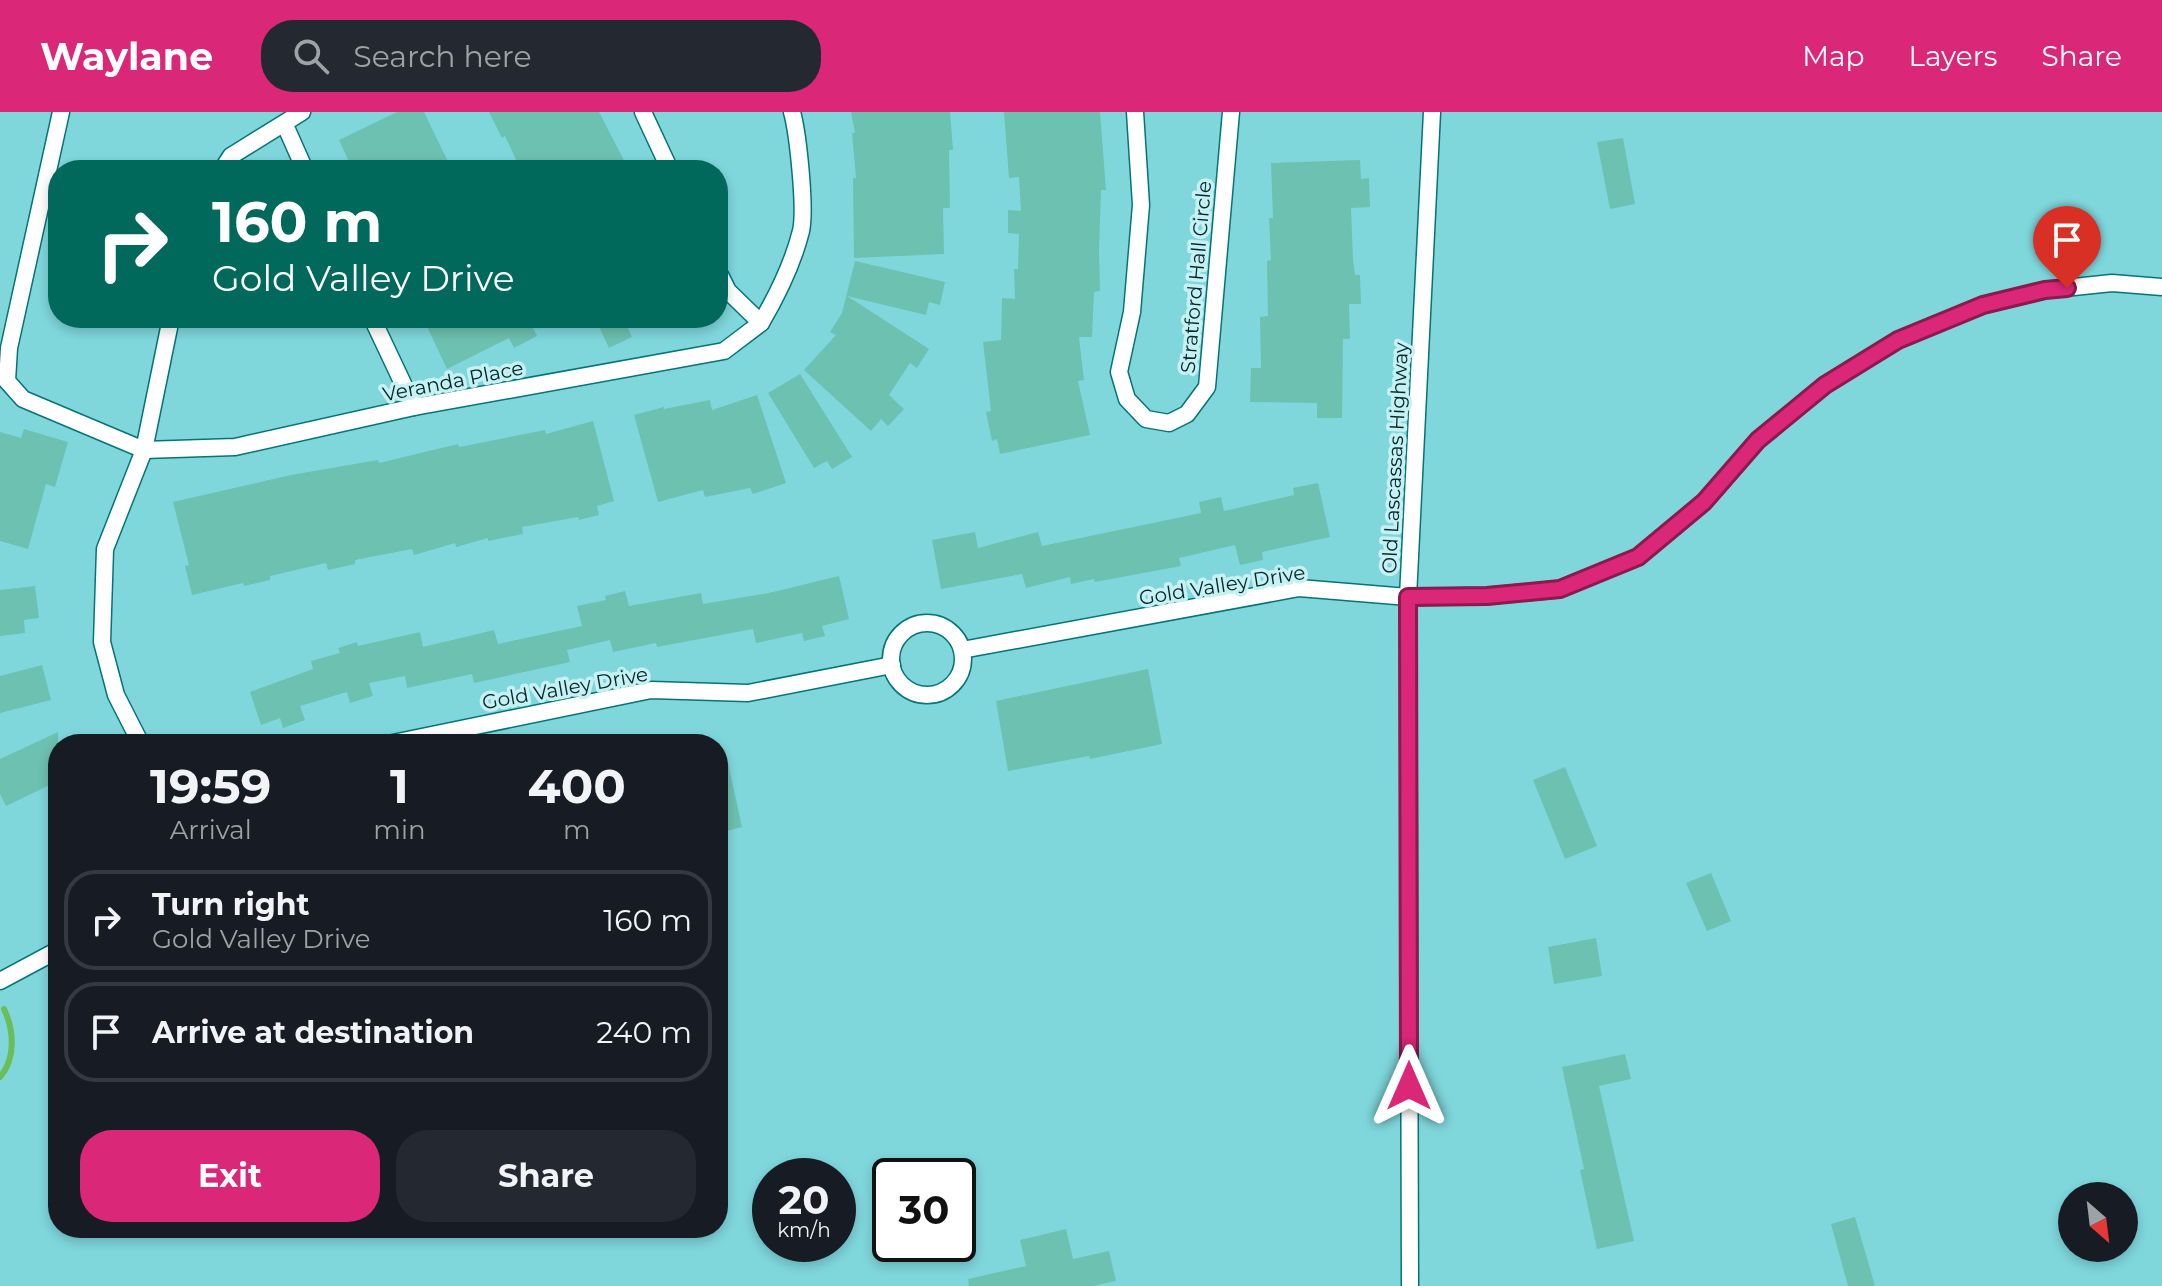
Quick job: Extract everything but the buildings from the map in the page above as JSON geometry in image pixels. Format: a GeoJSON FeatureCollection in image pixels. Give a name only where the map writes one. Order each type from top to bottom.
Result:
{"type":"FeatureCollection","features":[{"type":"Feature","properties":{"kind":"street"},"geometry":{"type":"LineString","coordinates":[[50,160],[61,112]]}},
{"type":"Feature","properties":{"kind":"street"},"geometry":{"type":"LineString","coordinates":[[228,160],[302,112]]}},
{"type":"Feature","properties":{"kind":"street"},"geometry":{"type":"LineString","coordinates":[[643,112],[665,160]]}},
{"type":"Feature","properties":{"kind":"street"},"geometry":{"type":"LineString","coordinates":[[728,291],[761,323],[779,292],[802,228],[797,132],[792,112]]}},
{"type":"Feature","properties":{"kind":"street","name":"Stratford Hall Circle"},"geometry":{"type":"LineString","coordinates":[[1135,112],[1141,205],[1132,312],[1119,372],[1127,399],[1146,419],[1169,423],[1187,414],[1207,387],[1231,112]]}},
{"type":"Feature","properties":{"kind":"street","name":"Old Lascassas Highway"},"geometry":{"type":"LineString","coordinates":[[1410,1286],[1408,597],[1432,112]]}},
{"type":"Feature","properties":{"kind":"street"},"geometry":{"type":"LineString","coordinates":[[285,125],[301,160]]}},
{"type":"Feature","properties":{"kind":"street"},"geometry":{"type":"LineString","coordinates":[[48,171],[9,348],[7,381],[23,399],[144,450]]}},
{"type":"Feature","properties":{"kind":"street","name":"Gold Valley Drive"},"geometry":{"type":"LineString","coordinates":[[962,650],[1299,588],[1408,597],[1487,596],[1560,589],[1638,557],[1704,502],[1758,440],[1825,385],[1898,340],[1983,305],[2045,290],[2112,283],[2162,287]]}},
{"type":"Feature","properties":{"kind":"street","name":"Veranda Place"},"geometry":{"type":"LineString","coordinates":[[144,450],[235,447],[414,407],[724,351],[761,323]]}},
{"type":"Feature","properties":{"kind":"street"},"geometry":{"type":"LineString","coordinates":[[136,734],[116,695],[102,642],[105,549],[144,450],[169,328]]}},
{"type":"Feature","properties":{"kind":"street"},"geometry":{"type":"LineString","coordinates":[[377,328],[414,407]]}},
{"type":"Feature","properties":{"kind":"street"},"geometry":{"type":"LineString","coordinates":[[922,623],[946,629],[962,650],[960,674],[953,684],[933,695],[911,692],[901,685],[892,665],[893,645],[900,635],[922,623]]}},
{"type":"Feature","properties":{"kind":"street","name":"Gold Valley Drive"},"geometry":{"type":"LineString","coordinates":[[427,734],[651,690],[748,693],[892,665]]}},
{"type":"Feature","properties":{"kind":"street"},"geometry":{"type":"LineString","coordinates":[[0,981],[48,955]]}},
{"type":"Feature","properties":{"kind":"waterway"},"geometry":{"type":"LineString","coordinates":[[0,1077],[9,1062],[12,1044],[4,1009]]}},
{"type":"Feature","properties":{"kind":"route"},"geometry":{"type":"LineString","coordinates":[[1409,1086],[1408,597],[1487,596],[1560,589],[1638,557],[1704,502],[1758,440],[1825,385],[1898,340],[1983,305],[2045,290],[2067,288]]}}]}
